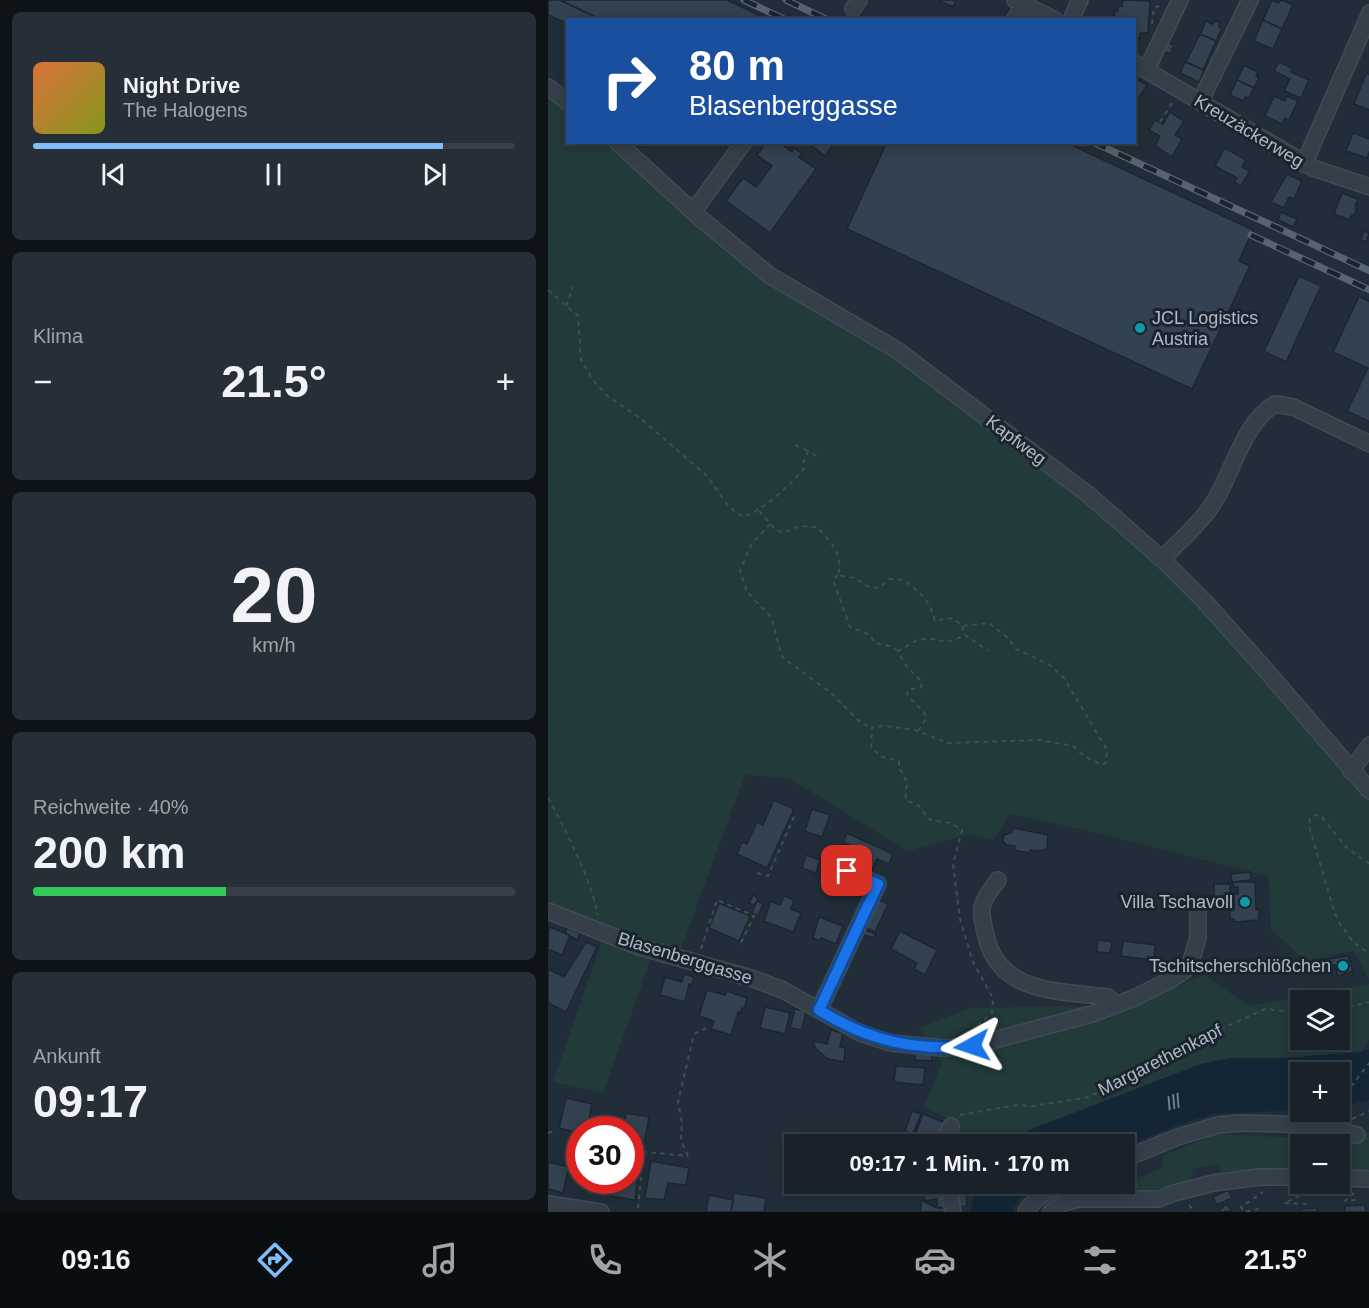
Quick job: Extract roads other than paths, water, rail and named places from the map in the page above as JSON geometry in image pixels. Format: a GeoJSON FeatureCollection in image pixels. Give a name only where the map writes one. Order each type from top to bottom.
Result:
{"type":"FeatureCollection","features":[{"type":"Feature","properties":{"kind":"street"},"geometry":{"type":"LineString","coordinates":[[1072,18],[1080,0]]}},
{"type":"Feature","properties":{"kind":"street"},"geometry":{"type":"LineString","coordinates":[[1141,66],[1180,0]]}},
{"type":"Feature","properties":{"kind":"street"},"geometry":{"type":"LineString","coordinates":[[1200,102],[1250,0]]}},
{"type":"Feature","properties":{"kind":"street"},"geometry":{"type":"LineString","coordinates":[[1015,18],[1020,2],[1051,18]]}},
{"type":"Feature","properties":{"kind":"street"},"geometry":{"type":"LineString","coordinates":[[1304,164],[1370,13]]}},
{"type":"Feature","properties":{"kind":"street","name":"Kreuzäckerweg"},"geometry":{"type":"LineString","coordinates":[[1141,66],[1304,164],[1370,187]]}},
{"type":"Feature","properties":{"kind":"street"},"geometry":{"type":"LineString","coordinates":[[548,87],[566,100]]}},
{"type":"Feature","properties":{"kind":"street","name":"Kapfweg"},"geometry":{"type":"LineString","coordinates":[[619,144],[768,275],[897,350],[1090,496],[1162,559],[1205,602],[1370,791]]}},
{"type":"Feature","properties":{"kind":"street"},"geometry":{"type":"LineString","coordinates":[[694,212],[743,144]]}},
{"type":"Feature","properties":{"kind":"street"},"geometry":{"type":"LineString","coordinates":[[1162,559],[1212,506],[1252,428],[1263,411],[1275,404],[1293,407],[1370,444]]}},
{"type":"Feature","properties":{"kind":"street"},"geometry":{"type":"LineString","coordinates":[[1352,771],[1370,745]]}},
{"type":"Feature","properties":{"kind":"street"},"geometry":{"type":"LineString","coordinates":[[819,1010],[878,884],[847,871]]}},
{"type":"Feature","properties":{"kind":"street"},"geometry":{"type":"LineString","coordinates":[[998,880],[982,904],[983,927],[988,946],[1001,968],[1013,978],[1034,987],[1108,997],[1115,1005],[1172,979],[1184,971],[1191,962],[1198,937],[1198,905]]}},
{"type":"Feature","properties":{"kind":"street","name":"Blasenberggasse"},"geometry":{"type":"LineString","coordinates":[[548,911],[640,947],[754,979],[783,990],[860,1033],[891,1043],[943,1048],[972,1046],[1092,1014],[1115,1005]]}},
{"type":"Feature","properties":{"kind":"street"},"geometry":{"type":"LineString","coordinates":[[1135,1155],[1178,1137],[1218,1125],[1263,1122],[1317,1125],[1357,1135]]}},
{"type":"Feature","properties":{"kind":"street"},"geometry":{"type":"LineString","coordinates":[[948,1134],[951,1126]]}},
{"type":"Feature","properties":{"kind":"street"},"geometry":{"type":"LineString","coordinates":[[1051,1212],[1064,1203],[1078,1199],[1102,1206],[1159,1199],[1213,1183],[1260,1177],[1290,1177]]}},
{"type":"Feature","properties":{"kind":"street"},"geometry":{"type":"LineString","coordinates":[[1350,1178],[1370,1179]]}},
{"type":"Feature","properties":{"kind":"street"},"geometry":{"type":"LineString","coordinates":[[950,1194],[953,1212]]}},
{"type":"Feature","properties":{"kind":"street"},"geometry":{"type":"LineString","coordinates":[[1026,1212],[1042,1194]]}},
{"type":"Feature","properties":{"kind":"street"},"geometry":{"type":"LineString","coordinates":[[548,1204],[601,1212]]}},
{"type":"Feature","properties":{"kind":"water","name":"Ill"},"geometry":{"type":"Polygon","coordinates":[[[1369,1049],[1369,1100],[1350,1105],[1350,1062],[1290,1062],[1290,1110],[1213,1114],[1135,1142],[1135,1134],[1023,1134],[1201,1064],[1230,1058],[1285,1058],[1361,1052],[1369,1049]]]}},
{"type":"Feature","properties":{"kind":"water"},"geometry":{"type":"Polygon","coordinates":[[[974,1194],[1024,1194],[1018,1200],[1012,1212],[970,1212],[974,1194]]]}},
{"type":"Feature","properties":{"kind":"railway"},"geometry":{"type":"LineString","coordinates":[[744,0],[782,18]]}},
{"type":"Feature","properties":{"kind":"railway"},"geometry":{"type":"LineString","coordinates":[[786,0],[824,18]]}},
{"type":"Feature","properties":{"kind":"railway"},"geometry":{"type":"LineString","coordinates":[[1097,144],[1370,271]]}},
{"type":"Feature","properties":{"kind":"railway"},"geometry":{"type":"LineString","coordinates":[[1251,235],[1370,290]]}},
{"type":"Feature","properties":{"kind":"place","name":"JCL Logistics Austria"},"geometry":{"type":"Point","coordinates":[1140,328]}},
{"type":"Feature","properties":{"kind":"place","name":"Villa Tschavoll"},"geometry":{"type":"Point","coordinates":[1245,902]}},
{"type":"Feature","properties":{"kind":"place","name":"Tschitscherschlößchen"},"geometry":{"type":"Point","coordinates":[1343,966]}}]}
